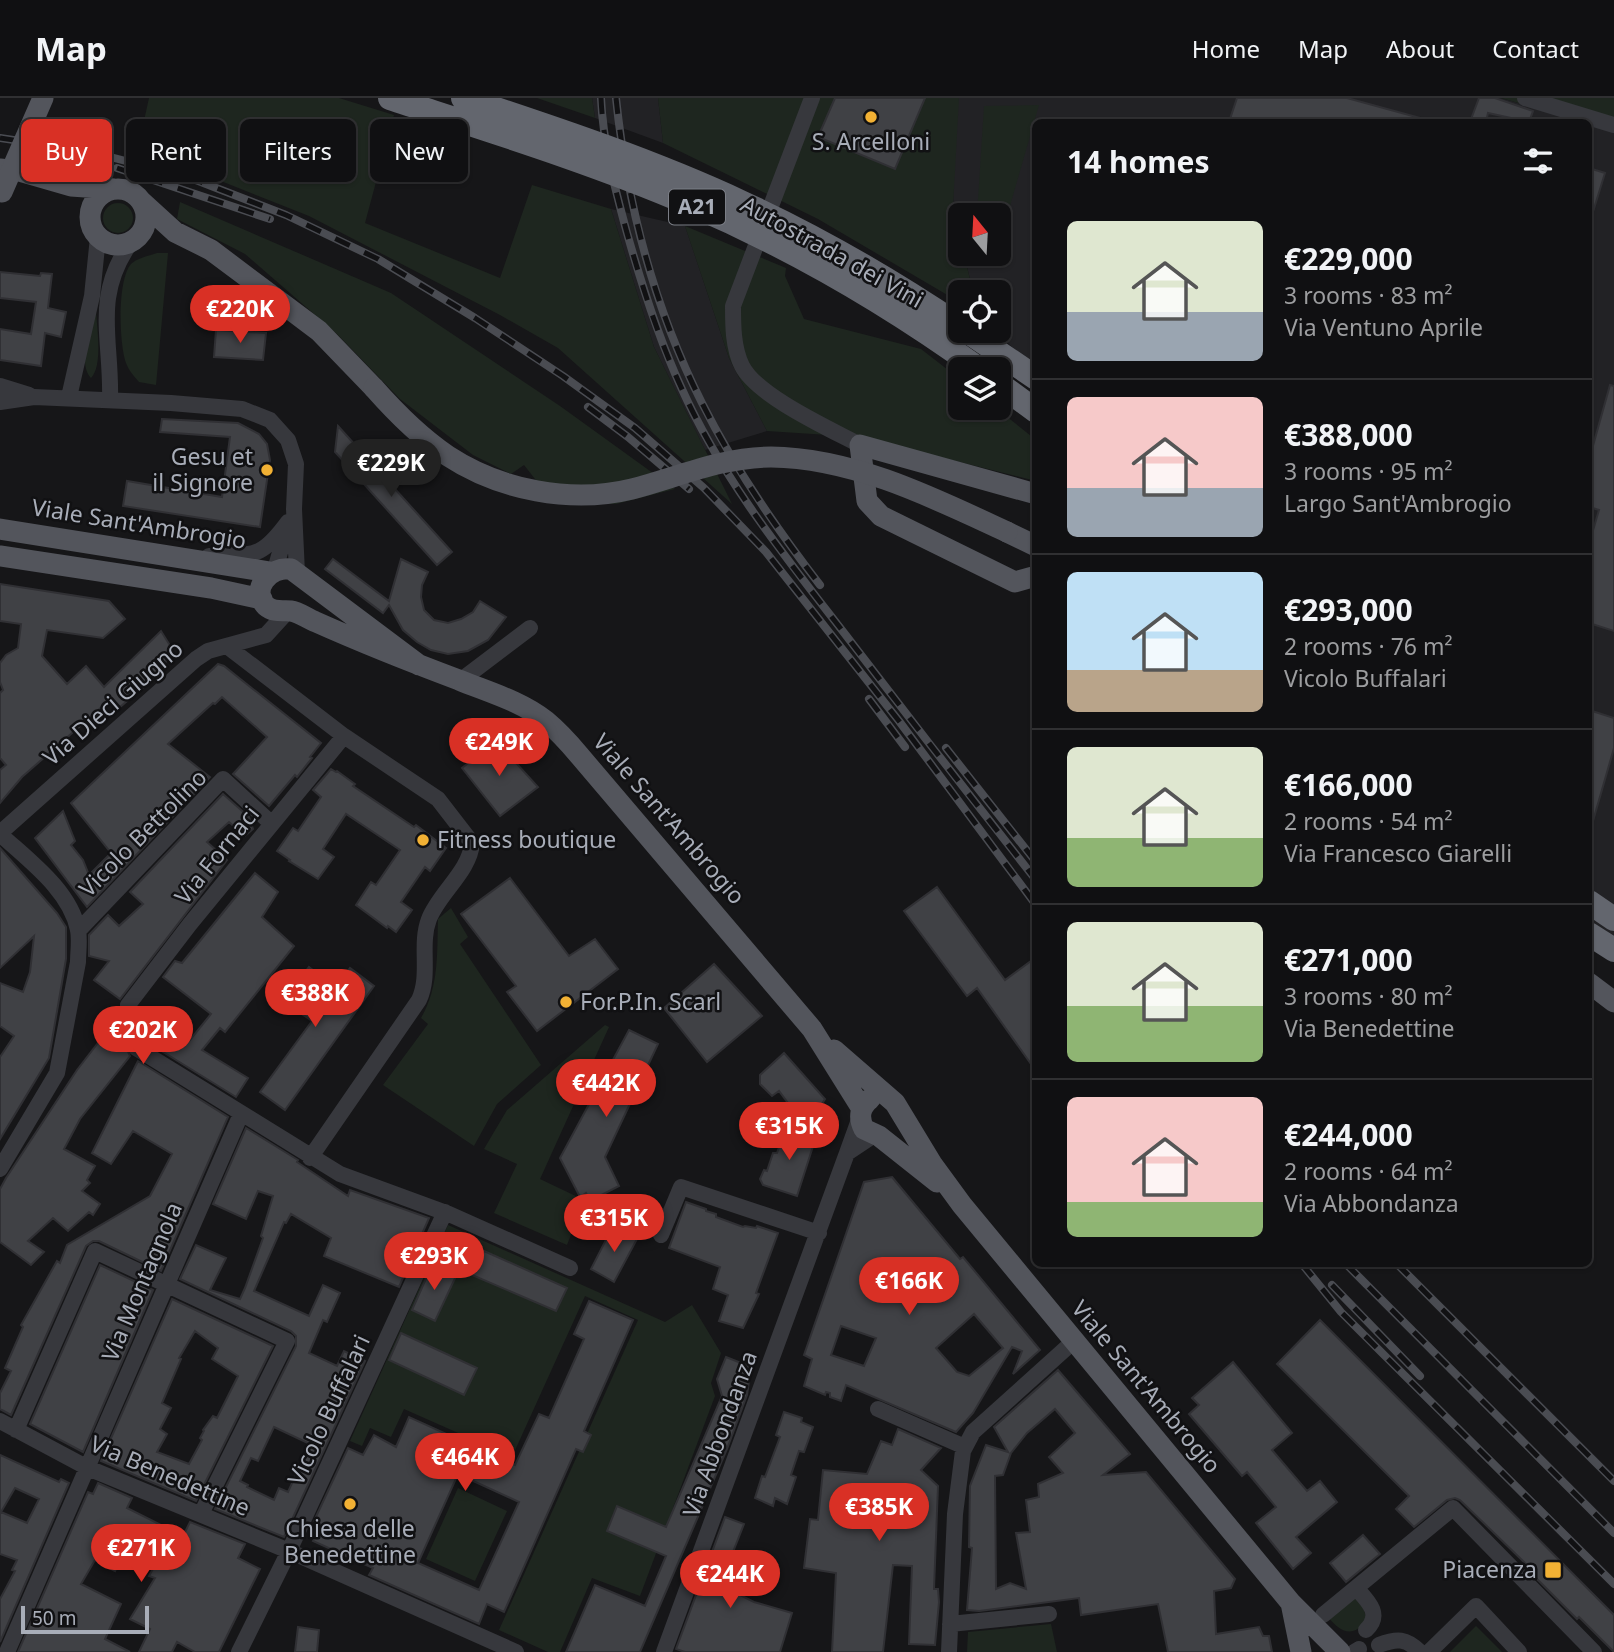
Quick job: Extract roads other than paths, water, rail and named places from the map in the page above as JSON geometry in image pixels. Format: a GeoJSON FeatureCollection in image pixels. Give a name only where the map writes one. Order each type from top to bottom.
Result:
{"type":"FeatureCollection","features":[{"type":"Feature","properties":{"kind":"highway","name":"Autostrada dei Vini"},"geometry":{"type":"LineString","coordinates":[[390,98],[596,167],[690,204],[855,287],[915,323],[962,357]]}},
{"type":"Feature","properties":{"kind":"highway","name":"Autostrada dei Vini"},"geometry":{"type":"LineString","coordinates":[[463,98],[639,160],[743,203],[864,266],[948,319]]}},
{"type":"Feature","properties":{"kind":"highway"},"geometry":{"type":"LineString","coordinates":[[985,343],[1032,375]]}},
{"type":"Feature","properties":{"kind":"highway"},"geometry":{"type":"LineString","coordinates":[[1011,393],[1032,408]]}},
{"type":"Feature","properties":{"kind":"highway"},"geometry":{"type":"LineString","coordinates":[[1592,904],[1614,919]]}},
{"type":"Feature","properties":{"kind":"highway"},"geometry":{"type":"LineString","coordinates":[[1592,936],[1614,950]]}},
{"type":"Feature","properties":{"kind":"main road"},"geometry":{"type":"LineString","coordinates":[[0,197],[43,98]]}},
{"type":"Feature","properties":{"kind":"main road"},"geometry":{"type":"LineString","coordinates":[[0,169],[71,186],[124,190],[134,194],[175,232],[211,250],[319,331],[412,428],[447,456],[488,477],[528,488],[570,495],[598,494],[631,489],[696,468],[735,460],[768,457],[818,461],[901,487],[957,509],[1032,544]]}},
{"type":"Feature","properties":{"kind":"main road"},"geometry":{"type":"LineString","coordinates":[[71,186],[90,212],[92,230],[98,237],[114,245],[137,235],[175,232]]}},
{"type":"Feature","properties":{"kind":"main road"},"geometry":{"type":"LineString","coordinates":[[90,212],[98,197],[114,189]]}},
{"type":"Feature","properties":{"kind":"main road"},"geometry":{"type":"LineString","coordinates":[[137,235],[145,210],[141,201]]}},
{"type":"Feature","properties":{"kind":"main road"},"geometry":{"type":"LineString","coordinates":[[1032,493],[860,445],[867,501],[881,516],[1016,582],[1032,577]]}},
{"type":"Feature","properties":{"kind":"main road","name":"Viale Sant'Ambrogio"},"geometry":{"type":"LineString","coordinates":[[0,529],[273,571],[291,569],[419,665]]}},
{"type":"Feature","properties":{"kind":"main road","name":"Viale Sant'Ambrogio"},"geometry":{"type":"LineString","coordinates":[[0,556],[211,588],[264,602],[278,611],[289,612],[530,710],[546,721],[563,737],[709,906],[812,1029],[894,1104],[962,1205],[1291,1603],[1351,1651]]}},
{"type":"Feature","properties":{"kind":"main road","name":"Viale Sant'Ambrogio"},"geometry":{"type":"LineString","coordinates":[[264,602],[262,585],[273,571]]}},
{"type":"Feature","properties":{"kind":"main road"},"geometry":{"type":"LineString","coordinates":[[289,612],[304,598],[305,591],[300,576]]}},
{"type":"Feature","properties":{"kind":"main road"},"geometry":{"type":"LineString","coordinates":[[1592,985],[1614,1002]]}},
{"type":"Feature","properties":{"kind":"main road","name":"Viale Sant'Ambrogio"},"geometry":{"type":"LineString","coordinates":[[812,1029],[861,1113],[864,1129],[924,1171],[962,1205]]}},
{"type":"Feature","properties":{"kind":"main road"},"geometry":{"type":"LineString","coordinates":[[861,1113],[870,1099],[876,1097],[894,1104],[899,1123],[896,1129],[891,1133],[876,1136]]}},
{"type":"Feature","properties":{"kind":"main road","name":"Viale Sant'Ambrogio"},"geometry":{"type":"LineString","coordinates":[[1291,1603],[1301,1652]]}},
{"type":"Feature","properties":{"kind":"street"},"geometry":{"type":"LineString","coordinates":[[812,98],[733,306],[733,331],[742,366],[755,381],[796,412],[860,445]]}},
{"type":"Feature","properties":{"kind":"street"},"geometry":{"type":"LineString","coordinates":[[1525,98],[1614,125]]}},
{"type":"Feature","properties":{"kind":"street"},"geometry":{"type":"LineString","coordinates":[[110,400],[107,301],[118,261],[137,235]]}},
{"type":"Feature","properties":{"kind":"street"},"geometry":{"type":"LineString","coordinates":[[69,397],[92,296],[98,237]]}},
{"type":"Feature","properties":{"kind":"street"},"geometry":{"type":"LineString","coordinates":[[0,386],[34,397]]}},
{"type":"Feature","properties":{"kind":"street"},"geometry":{"type":"LineString","coordinates":[[0,402],[34,397],[69,397],[242,409],[270,420],[280,429],[293,451],[297,479],[291,516],[273,571]]}},
{"type":"Feature","properties":{"kind":"street"},"geometry":{"type":"LineString","coordinates":[[181,558],[261,552],[274,542],[291,516]]}},
{"type":"Feature","properties":{"kind":"street"},"geometry":{"type":"LineString","coordinates":[[291,516],[300,576]]}},
{"type":"Feature","properties":{"kind":"street"},"geometry":{"type":"LineString","coordinates":[[264,602],[269,632]]}},
{"type":"Feature","properties":{"kind":"street","name":"Via Dieci Giugno"},"geometry":{"type":"LineString","coordinates":[[0,833],[196,659],[208,651],[266,635],[289,612]]}},
{"type":"Feature","properties":{"kind":"street"},"geometry":{"type":"LineString","coordinates":[[460,681],[530,628]]}},
{"type":"Feature","properties":{"kind":"street"},"geometry":{"type":"LineString","coordinates":[[228,647],[344,736],[438,799],[472,843],[471,851],[429,920],[425,934],[426,975],[419,1000],[310,1158]]}},
{"type":"Feature","properties":{"kind":"street","name":"Via Fornaci"},"geometry":{"type":"LineString","coordinates":[[128,1005],[190,924],[344,736]]}},
{"type":"Feature","properties":{"kind":"street","name":"Vicolo Bettolino"},"geometry":{"type":"LineString","coordinates":[[78,931],[223,779],[272,824]]}},
{"type":"Feature","properties":{"kind":"street"},"geometry":{"type":"LineString","coordinates":[[0,833],[51,883],[74,916],[78,931],[78,962],[57,1073],[0,1169]]}},
{"type":"Feature","properties":{"kind":"street"},"geometry":{"type":"LineString","coordinates":[[136,1048],[310,1158],[340,1174],[444,1212],[570,1268]]}},
{"type":"Feature","properties":{"kind":"street","name":"Via Abbondanza"},"geometry":{"type":"LineString","coordinates":[[664,1652],[861,1113]]}},
{"type":"Feature","properties":{"kind":"street","name":"Via Montagnola"},"geometry":{"type":"LineString","coordinates":[[7,1652],[88,1468],[164,1285],[241,1114]]}},
{"type":"Feature","properties":{"kind":"street"},"geometry":{"type":"LineString","coordinates":[[847,1153],[876,1136]]}},
{"type":"Feature","properties":{"kind":"street"},"geometry":{"type":"LineString","coordinates":[[662,1235],[681,1186],[819,1233]]}},
{"type":"Feature","properties":{"kind":"street","name":"Vicolo Buffalari"},"geometry":{"type":"LineString","coordinates":[[239,1652],[289,1551],[444,1212]]}},
{"type":"Feature","properties":{"kind":"street"},"geometry":{"type":"LineString","coordinates":[[16,1430],[95,1251],[287,1341],[201,1514]]}},
{"type":"Feature","properties":{"kind":"street"},"geometry":{"type":"LineString","coordinates":[[949,1652],[955,1514],[965,1447],[973,1432],[1074,1341]]}},
{"type":"Feature","properties":{"kind":"street"},"geometry":{"type":"LineString","coordinates":[[878,1409],[965,1447]]}},
{"type":"Feature","properties":{"kind":"street","name":"Via Benedettine"},"geometry":{"type":"LineString","coordinates":[[0,1421],[88,1468],[289,1551],[516,1652]]}},
{"type":"Feature","properties":{"kind":"street"},"geometry":{"type":"LineString","coordinates":[[1323,1615],[1453,1508],[1594,1652]]}},
{"type":"Feature","properties":{"kind":"street"},"geometry":{"type":"LineString","coordinates":[[1357,1588],[1371,1605],[1374,1614],[1373,1624],[1366,1630]]}},
{"type":"Feature","properties":{"kind":"street"},"geometry":{"type":"LineString","coordinates":[[1429,1652],[1476,1606],[1519,1652]]}},
{"type":"Feature","properties":{"kind":"street"},"geometry":{"type":"LineString","coordinates":[[950,1623],[1049,1614]]}},
{"type":"Feature","properties":{"kind":"street"},"geometry":{"type":"LineString","coordinates":[[1379,1645],[1404,1640],[1420,1652]]}},
{"type":"Feature","properties":{"kind":"railway"},"geometry":{"type":"LineString","coordinates":[[601,98],[610,166],[639,272],[665,349],[697,421],[736,486],[779,548],[1032,875]]}},
{"type":"Feature","properties":{"kind":"railway"},"geometry":{"type":"LineString","coordinates":[[616,98],[635,216],[657,292],[685,367],[714,427],[742,474],[820,585]]}},
{"type":"Feature","properties":{"kind":"railway"},"geometry":{"type":"LineString","coordinates":[[0,138],[87,151],[188,177],[286,215],[378,259],[475,318],[635,428],[704,488],[766,552],[899,721],[1032,900]]}},
{"type":"Feature","properties":{"kind":"railway"},"geometry":{"type":"LineString","coordinates":[[117,168],[270,219]]}},
{"type":"Feature","properties":{"kind":"railway"},"geometry":{"type":"LineString","coordinates":[[588,407],[689,489]]}},
{"type":"Feature","properties":{"kind":"railway"},"geometry":{"type":"LineString","coordinates":[[869,699],[905,747]]}},
{"type":"Feature","properties":{"kind":"railway"},"geometry":{"type":"LineString","coordinates":[[946,748],[1032,857]]}},
{"type":"Feature","properties":{"kind":"railway"},"geometry":{"type":"LineString","coordinates":[[1304,1267],[1341,1312],[1614,1584]]}},
{"type":"Feature","properties":{"kind":"railway"},"geometry":{"type":"LineString","coordinates":[[1349,1267],[1614,1533]]}},
{"type":"Feature","properties":{"kind":"railway"},"geometry":{"type":"LineString","coordinates":[[1400,1267],[1614,1481]]}},
{"type":"Feature","properties":{"kind":"railway"},"geometry":{"type":"LineString","coordinates":[[1332,1285],[1420,1376]]}},
{"type":"Feature","properties":{"kind":"place","name":"S. Arcelloni"},"geometry":{"type":"Point","coordinates":[871,117]}},
{"type":"Feature","properties":{"kind":"place","name":"Gesu et il Signore"},"geometry":{"type":"Point","coordinates":[267,470]}},
{"type":"Feature","properties":{"kind":"place","name":"Fitness boutique"},"geometry":{"type":"Point","coordinates":[423,840]}},
{"type":"Feature","properties":{"kind":"place","name":"For.P.In. Scarl"},"geometry":{"type":"Point","coordinates":[566,1002]}},
{"type":"Feature","properties":{"kind":"place","name":"Chiesa delle Benedettine"},"geometry":{"type":"Point","coordinates":[350,1504]}},
{"type":"Feature","properties":{"kind":"place","name":"Piacenza"},"geometry":{"type":"Point","coordinates":[1553,1570]}}]}
